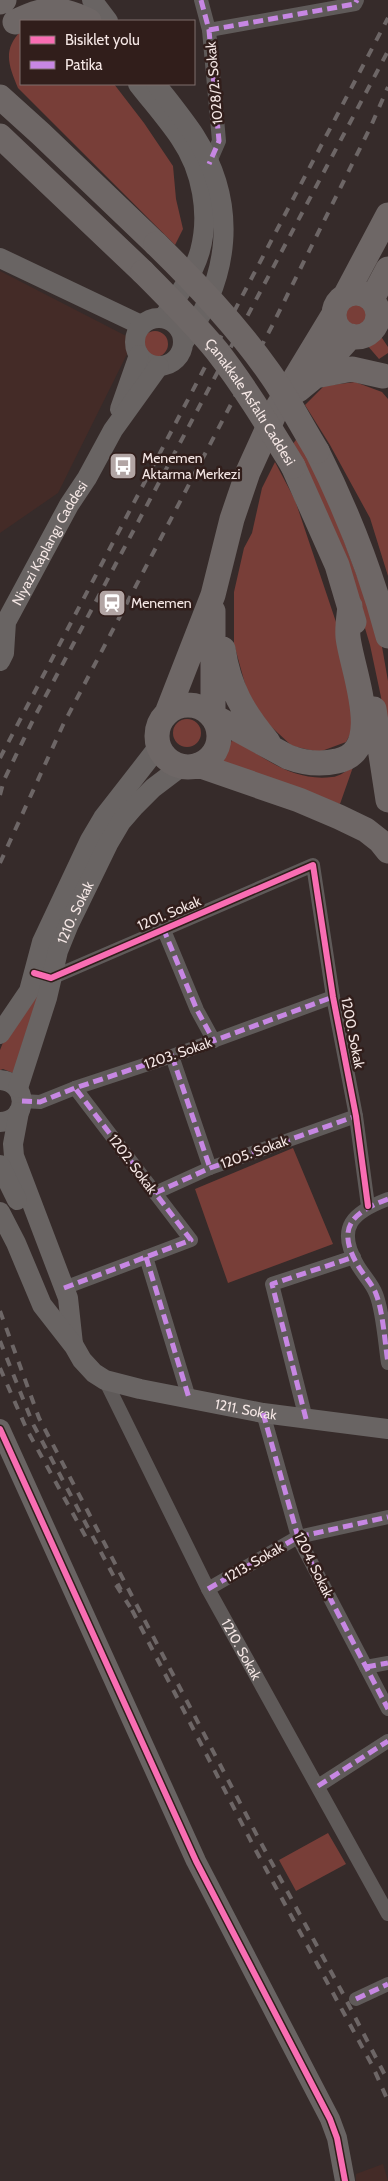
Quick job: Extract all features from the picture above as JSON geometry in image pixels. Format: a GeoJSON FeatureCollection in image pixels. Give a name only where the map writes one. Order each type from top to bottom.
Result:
{"type":"FeatureCollection","features":[{"type":"Feature","properties":{"kind":"highway"},"geometry":{"type":"LineString","coordinates":[[6,18],[40,0]]}},
{"type":"Feature","properties":{"kind":"highway"},"geometry":{"type":"LineString","coordinates":[[0,2],[6,18]]}},
{"type":"Feature","properties":{"kind":"highway"},"geometry":{"type":"LineString","coordinates":[[6,18],[41,10],[58,9],[86,20]]}},
{"type":"Feature","properties":{"kind":"highway"},"geometry":{"type":"LineString","coordinates":[[0,82],[41,134]]}},
{"type":"Feature","properties":{"kind":"highway"},"geometry":{"type":"LineString","coordinates":[[0,97],[202,288],[275,381],[317,451],[354,528],[388,636]]}},
{"type":"Feature","properties":{"kind":"highway","name":"Çanakkale Asfaltı Caddesi"},"geometry":{"type":"LineString","coordinates":[[0,136],[143,272],[188,318],[217,351],[254,403],[293,466],[333,556],[364,653],[388,800]]}},
{"type":"Feature","properties":{"kind":"highway"},"geometry":{"type":"LineString","coordinates":[[388,215],[340,305],[277,408],[239,495],[213,595],[167,712],[158,728],[159,746],[164,755],[172,762],[299,800],[366,830],[380,841],[388,851]]}},
{"type":"Feature","properties":{"kind":"highway"},"geometry":{"type":"LineString","coordinates":[[277,408],[315,376],[354,337],[371,331],[379,314],[388,269]]}},
{"type":"Feature","properties":{"kind":"highway"},"geometry":{"type":"LineString","coordinates":[[340,305],[359,293],[379,314]]}},
{"type":"Feature","properties":{"kind":"highway"},"geometry":{"type":"LineString","coordinates":[[340,305],[339,328],[354,337],[362,350],[386,378]]}},
{"type":"Feature","properties":{"kind":"highway"},"geometry":{"type":"LineString","coordinates":[[315,376],[352,369],[386,378]]}},
{"type":"Feature","properties":{"kind":"highway"},"geometry":{"type":"LineString","coordinates":[[331,479],[352,508],[374,563],[388,607]]}},
{"type":"Feature","properties":{"kind":"highway"},"geometry":{"type":"LineString","coordinates":[[190,766],[206,762],[217,748],[220,732],[213,716],[213,595]]}},
{"type":"Feature","properties":{"kind":"highway"},"geometry":{"type":"LineString","coordinates":[[213,595],[226,671],[235,695],[244,710],[275,749]]}},
{"type":"Feature","properties":{"kind":"highway"},"geometry":{"type":"LineString","coordinates":[[167,712],[182,705],[191,704],[207,710],[213,716],[299,761],[323,763],[343,760],[358,746],[364,728],[362,706],[348,636],[350,606]]}},
{"type":"Feature","properties":{"kind":"street"},"geometry":{"type":"LineString","coordinates":[[71,0],[88,20]]}},
{"type":"Feature","properties":{"kind":"street"},"geometry":{"type":"LineString","coordinates":[[92,0],[107,20]]}},
{"type":"Feature","properties":{"kind":"street","name":"1028/2. Sokak"},"geometry":{"type":"LineString","coordinates":[[201,0],[209,30],[219,141],[209,164]]}},
{"type":"Feature","properties":{"kind":"street"},"geometry":{"type":"LineString","coordinates":[[209,30],[355,4],[357,0]]}},
{"type":"Feature","properties":{"kind":"street"},"geometry":{"type":"LineString","coordinates":[[139,85],[181,139],[195,168],[204,202],[205,222],[200,252],[178,296],[163,318]]}},
{"type":"Feature","properties":{"kind":"street"},"geometry":{"type":"LineString","coordinates":[[157,85],[195,136],[209,164],[223,207],[224,245],[221,264],[200,320],[183,343],[176,359],[168,364],[159,366],[148,363],[139,355],[134,343],[141,325],[151,318],[170,320],[180,329],[183,343]]}},
{"type":"Feature","properties":{"kind":"street"},"geometry":{"type":"LineString","coordinates":[[0,258],[141,325]]}},
{"type":"Feature","properties":{"kind":"street","name":"Niyazi Kaplangı Caddesi"},"geometry":{"type":"LineString","coordinates":[[113,430],[139,355]]}},
{"type":"Feature","properties":{"kind":"street","name":"Niyazi Kaplangı Caddesi"},"geometry":{"type":"LineString","coordinates":[[0,661],[4,653],[6,622],[69,505],[87,478],[113,430],[159,366]]}},
{"type":"Feature","properties":{"kind":"street","name":"1210. Sokak"},"geometry":{"type":"LineString","coordinates":[[159,746],[103,818],[90,840],[42,942],[38,954],[47,998],[15,1095],[12,1144],[14,1156],[68,1298],[62,1319],[74,1346],[88,1367],[105,1380],[208,1589],[388,1914]]}},
{"type":"Feature","properties":{"kind":"street","name":"1210. Sokak"},"geometry":{"type":"LineString","coordinates":[[0,1034],[58,951],[104,851],[121,822],[153,788],[190,766]]}},
{"type":"Feature","properties":{"kind":"street","name":"1201. Sokak"},"geometry":{"type":"LineString","coordinates":[[42,976],[313,865]]}},
{"type":"Feature","properties":{"kind":"street","name":"1200. Sokak"},"geometry":{"type":"LineString","coordinates":[[313,865],[333,997],[356,1116],[368,1206]]}},
{"type":"Feature","properties":{"kind":"street"},"geometry":{"type":"LineString","coordinates":[[163,928],[197,1010],[214,1041]]}},
{"type":"Feature","properties":{"kind":"street","name":"1203. Sokak"},"geometry":{"type":"LineString","coordinates":[[15,1095],[40,1102],[333,997]]}},
{"type":"Feature","properties":{"kind":"street"},"geometry":{"type":"LineString","coordinates":[[172,1056],[210,1168]]}},
{"type":"Feature","properties":{"kind":"street","name":"1202. Sokak"},"geometry":{"type":"LineString","coordinates":[[75,1088],[191,1240],[146,1257]]}},
{"type":"Feature","properties":{"kind":"street"},"geometry":{"type":"LineString","coordinates":[[0,1122],[10,1120],[15,1095]]}},
{"type":"Feature","properties":{"kind":"street","name":"1205. Sokak"},"geometry":{"type":"LineString","coordinates":[[154,1193],[210,1168],[356,1116]]}},
{"type":"Feature","properties":{"kind":"street"},"geometry":{"type":"LineString","coordinates":[[1,1171],[57,1301],[62,1319]]}},
{"type":"Feature","properties":{"kind":"street"},"geometry":{"type":"LineString","coordinates":[[388,1199],[368,1206],[357,1215],[348,1227],[349,1240],[354,1257],[376,1294],[388,1362]]}},
{"type":"Feature","properties":{"kind":"street"},"geometry":{"type":"LineString","coordinates":[[0,1212],[42,1304],[62,1319]]}},
{"type":"Feature","properties":{"kind":"street"},"geometry":{"type":"LineString","coordinates":[[64,1288],[146,1257],[189,1398]]}},
{"type":"Feature","properties":{"kind":"street"},"geometry":{"type":"LineString","coordinates":[[306,1418],[272,1284],[354,1257]]}},
{"type":"Feature","properties":{"kind":"street","name":"1211. Sokak"},"geometry":{"type":"LineString","coordinates":[[105,1380],[263,1413],[388,1429]]}},
{"type":"Feature","properties":{"kind":"street","name":"1204. Sokak"},"geometry":{"type":"LineString","coordinates":[[263,1413],[298,1537],[388,1709]]}},
{"type":"Feature","properties":{"kind":"street"},"geometry":{"type":"LineString","coordinates":[[0,1429],[196,1861],[330,2118],[337,2138],[344,2181]]}},
{"type":"Feature","properties":{"kind":"street","name":"1213. Sokak"},"geometry":{"type":"LineString","coordinates":[[208,1589],[298,1537],[388,1517]]}},
{"type":"Feature","properties":{"kind":"street"},"geometry":{"type":"LineString","coordinates":[[366,1667],[388,1663]]}},
{"type":"Feature","properties":{"kind":"street"},"geometry":{"type":"LineString","coordinates":[[318,1786],[388,1741]]}},
{"type":"Feature","properties":{"kind":"street"},"geometry":{"type":"LineString","coordinates":[[356,1999],[388,1984]]}},
{"type":"Feature","properties":{"kind":"shaded area"},"geometry":{"type":"Polygon","coordinates":[[[20,32],[20,85],[115,85],[144,123],[173,166],[176,199],[183,229],[175,245],[18,88],[9,58],[11,45],[20,32]]]}},
{"type":"Feature","properties":{"kind":"shaded area"},"geometry":{"type":"Polygon","coordinates":[[[0,271],[134,340],[58,493],[0,533],[0,271]]]}},
{"type":"Feature","properties":{"kind":"shaded area"},"geometry":{"type":"Polygon","coordinates":[[[356,301],[365,305],[369,314],[365,323],[356,327],[347,323],[343,314],[347,305],[356,301]]]}},
{"type":"Feature","properties":{"kind":"shaded area"},"geometry":{"type":"Polygon","coordinates":[[[155,331],[164,335],[168,344],[164,353],[155,357],[146,353],[142,344],[146,335],[155,331]]]}},
{"type":"Feature","properties":{"kind":"shaded area"},"geometry":{"type":"Polygon","coordinates":[[[380,335],[388,347],[388,353],[379,359],[367,345],[380,335]]]}},
{"type":"Feature","properties":{"kind":"shaded area"},"geometry":{"type":"Polygon","coordinates":[[[355,382],[382,392],[388,399],[388,576],[370,518],[330,445],[305,405],[324,386],[355,382]]]}},
{"type":"Feature","properties":{"kind":"shaded area"},"geometry":{"type":"Polygon","coordinates":[[[299,436],[321,479],[381,641],[388,681],[388,750],[381,697],[370,645],[354,591],[292,445],[299,436]]]}},
{"type":"Feature","properties":{"kind":"shaded area"},"geometry":{"type":"Polygon","coordinates":[[[275,462],[295,500],[337,625],[356,723],[346,742],[319,752],[292,746],[265,721],[247,691],[234,644],[234,592],[244,548],[252,533],[262,488],[275,462]]]}},
{"type":"Feature","properties":{"kind":"shaded area"},"geometry":{"type":"Polygon","coordinates":[[[187,719],[197,723],[201,733],[197,743],[187,747],[177,743],[173,733],[177,723],[187,719]]]}},
{"type":"Feature","properties":{"kind":"shaded area"},"geometry":{"type":"Polygon","coordinates":[[[233,738],[279,767],[305,776],[318,778],[335,777],[353,767],[340,804],[220,765],[233,738]]]}},
{"type":"Feature","properties":{"kind":"shaded area"},"geometry":{"type":"Polygon","coordinates":[[[45,985],[18,1075],[3,1069],[0,1070],[0,1050],[6,1035],[45,985]]]}},
{"type":"Feature","properties":{"kind":"shaded area"},"geometry":{"type":"Polygon","coordinates":[[[293,1148],[333,1244],[228,1283],[195,1189],[293,1148]]]}},
{"type":"Feature","properties":{"kind":"shaded area"},"geometry":{"type":"Polygon","coordinates":[[[328,1833],[346,1864],[296,1891],[279,1860],[328,1833]]]}},
{"type":"Feature","properties":{"kind":"shaded area"},"geometry":{"type":"Polygon","coordinates":[[[383,2164],[388,2181],[356,2181],[356,2174],[383,2164]]]}},
{"type":"Feature","properties":{"kind":"railway"},"geometry":{"type":"LineString","coordinates":[[0,758],[388,18]]}},
{"type":"Feature","properties":{"kind":"railway"},"geometry":{"type":"LineString","coordinates":[[0,795],[4,780],[34,718],[388,51]]}},
{"type":"Feature","properties":{"kind":"railway"},"geometry":{"type":"LineString","coordinates":[[0,863],[63,725],[272,326],[371,126],[388,87]]}},
{"type":"Feature","properties":{"kind":"railway"},"geometry":{"type":"LineString","coordinates":[[0,1311],[39,1418],[261,1843],[388,2081]]}},
{"type":"Feature","properties":{"kind":"railway"},"geometry":{"type":"LineString","coordinates":[[0,1341],[33,1424],[121,1590]]}},
{"type":"Feature","properties":{"kind":"railway"},"geometry":{"type":"LineString","coordinates":[[0,1368],[27,1430],[88,1541]]}},
{"type":"Feature","properties":{"kind":"railway"},"geometry":{"type":"LineString","coordinates":[[116,1585],[130,1607]]}},
{"type":"Feature","properties":{"kind":"railway"},"geometry":{"type":"LineString","coordinates":[[132,1610],[254,1847],[373,2067],[388,2101]]}},
{"type":"Feature","properties":{"kind":"marked path"},"geometry":{"type":"LineString","coordinates":[[201,0],[209,30],[219,141],[209,164]]}},
{"type":"Feature","properties":{"kind":"marked path"},"geometry":{"type":"LineString","coordinates":[[209,30],[355,4],[357,0]]}},
{"type":"Feature","properties":{"kind":"marked path"},"geometry":{"type":"LineString","coordinates":[[163,928],[197,1010],[214,1041]]}},
{"type":"Feature","properties":{"kind":"marked path"},"geometry":{"type":"LineString","coordinates":[[22,1101],[40,1102],[333,997]]}},
{"type":"Feature","properties":{"kind":"marked path"},"geometry":{"type":"LineString","coordinates":[[172,1056],[210,1168]]}},
{"type":"Feature","properties":{"kind":"marked path"},"geometry":{"type":"LineString","coordinates":[[64,1288],[191,1240],[75,1088]]}},
{"type":"Feature","properties":{"kind":"marked path"},"geometry":{"type":"LineString","coordinates":[[155,1193],[210,1168],[356,1116]]}},
{"type":"Feature","properties":{"kind":"marked path"},"geometry":{"type":"LineString","coordinates":[[388,1199],[365,1209],[352,1222],[348,1231],[351,1251],[376,1294],[382,1318],[388,1363]]}},
{"type":"Feature","properties":{"kind":"marked path"},"geometry":{"type":"LineString","coordinates":[[146,1257],[189,1398]]}},
{"type":"Feature","properties":{"kind":"marked path"},"geometry":{"type":"LineString","coordinates":[[306,1419],[272,1284],[354,1257]]}},
{"type":"Feature","properties":{"kind":"marked path"},"geometry":{"type":"LineString","coordinates":[[263,1413],[298,1537],[388,1709]]}},
{"type":"Feature","properties":{"kind":"marked path"},"geometry":{"type":"LineString","coordinates":[[208,1589],[298,1537],[388,1517]]}},
{"type":"Feature","properties":{"kind":"marked path"},"geometry":{"type":"LineString","coordinates":[[366,1667],[388,1663]]}},
{"type":"Feature","properties":{"kind":"marked path"},"geometry":{"type":"LineString","coordinates":[[318,1786],[388,1741]]}},
{"type":"Feature","properties":{"kind":"marked path"},"geometry":{"type":"LineString","coordinates":[[356,1999],[388,1984]]}},
{"type":"Feature","properties":{"kind":"cycle path"},"geometry":{"type":"LineString","coordinates":[[34,973],[51,978],[313,865],[333,997],[356,1116],[368,1206]]}},
{"type":"Feature","properties":{"kind":"cycle path"},"geometry":{"type":"LineString","coordinates":[[0,1429],[196,1861],[330,2119],[337,2138],[345,2181]]}},
{"type":"Feature","properties":{"kind":"place","name":"Menemen Aktarma Merkezi"},"geometry":{"type":"Point","coordinates":[123,466]}},
{"type":"Feature","properties":{"kind":"place","name":"Menemen"},"geometry":{"type":"Point","coordinates":[112,603]}}]}
